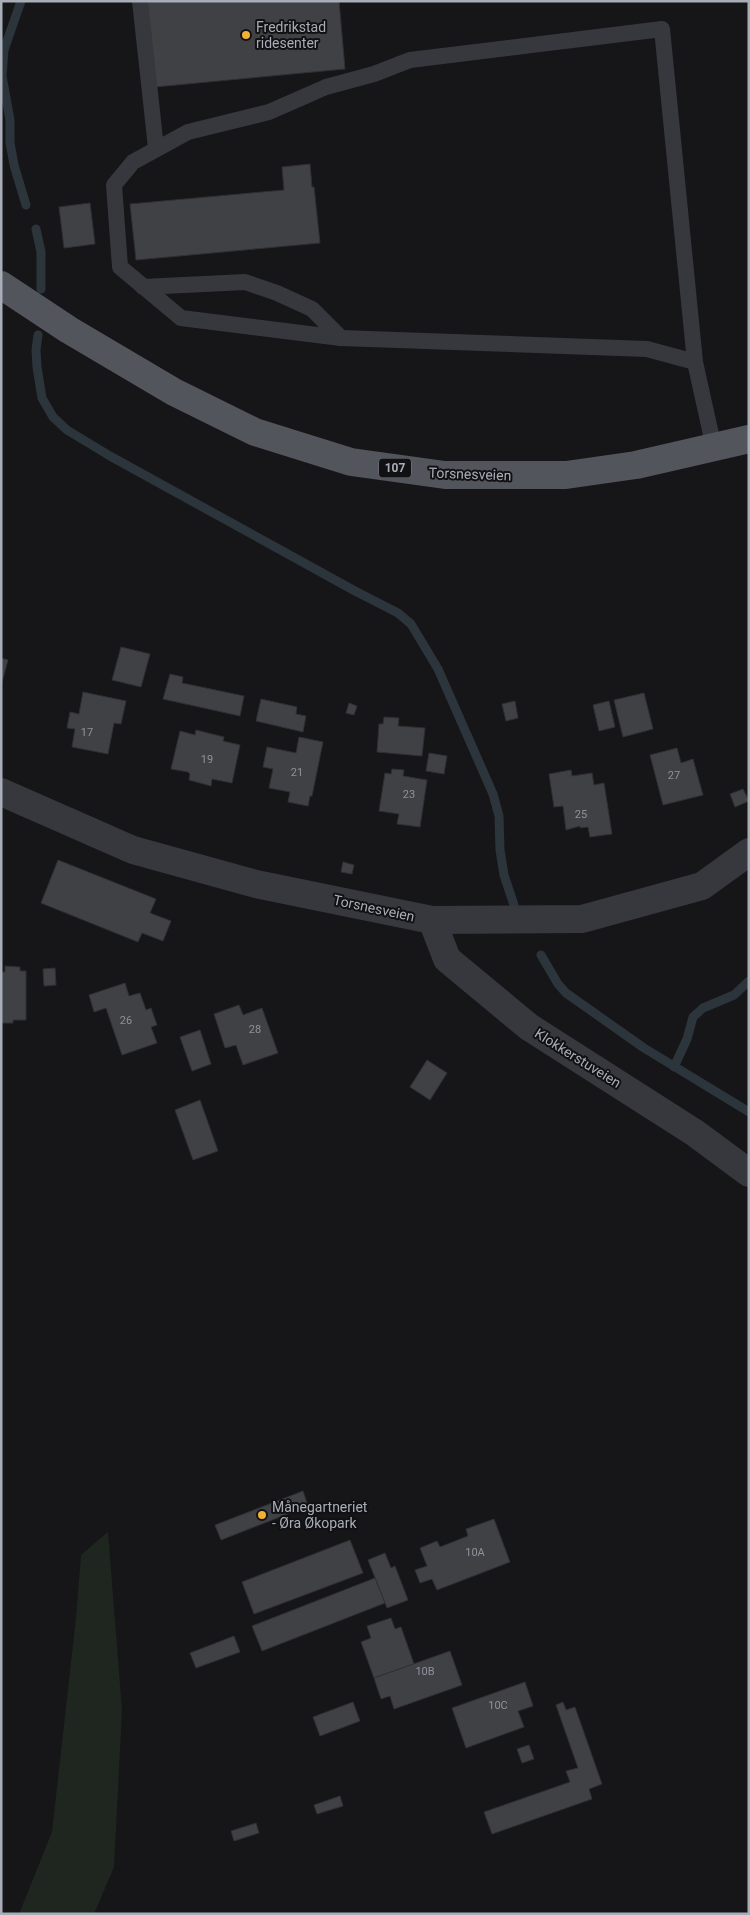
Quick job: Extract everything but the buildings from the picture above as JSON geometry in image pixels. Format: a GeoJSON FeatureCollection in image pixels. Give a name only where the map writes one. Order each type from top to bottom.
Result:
{"type":"FeatureCollection","features":[{"type":"Feature","properties":{"kind":"main road","name":"Torsnesveien"},"geometry":{"type":"LineString","coordinates":[[5,288],[69,330],[174,392],[255,432],[351,462],[445,475],[566,475],[636,465],[714,448],[749,438]]}},
{"type":"Feature","properties":{"kind":"street","name":"Torsnesveien"},"geometry":{"type":"LineString","coordinates":[[1,792],[133,850],[256,884],[432,920],[582,919],[702,886],[749,852]]}},
{"type":"Feature","properties":{"kind":"street","name":"Klokkerstuveien"},"geometry":{"type":"LineString","coordinates":[[432,920],[447,958],[530,1027],[695,1132],[749,1173]]}},
{"type":"Feature","properties":{"kind":"lane"},"geometry":{"type":"LineString","coordinates":[[140,1],[156,148]]}},
{"type":"Feature","properties":{"kind":"lane"},"geometry":{"type":"LineString","coordinates":[[695,362],[647,349],[341,338],[181,318],[120,267],[114,185],[132,162],[188,132],[270,112],[326,87],[374,74],[410,60],[662,29],[695,362],[714,448]]}},
{"type":"Feature","properties":{"kind":"lane"},"geometry":{"type":"LineString","coordinates":[[143,287],[245,282],[277,293],[312,309],[341,338]]}},
{"type":"Feature","properties":{"kind":"shaded area"},"geometry":{"type":"Polygon","coordinates":[[[108,1532],[122,1710],[114,1867],[94,1914],[19,1914],[52,1832],[76,1618],[81,1555],[108,1532]]]}},
{"type":"Feature","properties":{"kind":"waterway"},"geometry":{"type":"LineString","coordinates":[[21,1],[4,50],[2,76],[10,120],[10,143],[14,165],[26,205]]}},
{"type":"Feature","properties":{"kind":"waterway"},"geometry":{"type":"LineString","coordinates":[[36,229],[41,252],[41,289]]}},
{"type":"Feature","properties":{"kind":"waterway"},"geometry":{"type":"LineString","coordinates":[[38,335],[36,350],[37,367],[42,398],[53,417],[67,430],[110,456],[398,613],[411,624],[438,669],[493,794],[499,816],[500,850],[504,875],[514,905]]}},
{"type":"Feature","properties":{"kind":"waterway"},"geometry":{"type":"LineString","coordinates":[[541,955],[558,984],[566,993],[644,1048],[749,1112]]}},
{"type":"Feature","properties":{"kind":"waterway"},"geometry":{"type":"LineString","coordinates":[[674,1067],[687,1039],[693,1017],[703,1008],[734,995],[749,981]]}},
{"type":"Feature","properties":{"kind":"place","name":"Fredrikstad ridesenter"},"geometry":{"type":"Point","coordinates":[246,35]}},
{"type":"Feature","properties":{"kind":"place","name":"Månegartneriet - Øra Økopark"},"geometry":{"type":"Point","coordinates":[262,1515]}}]}
